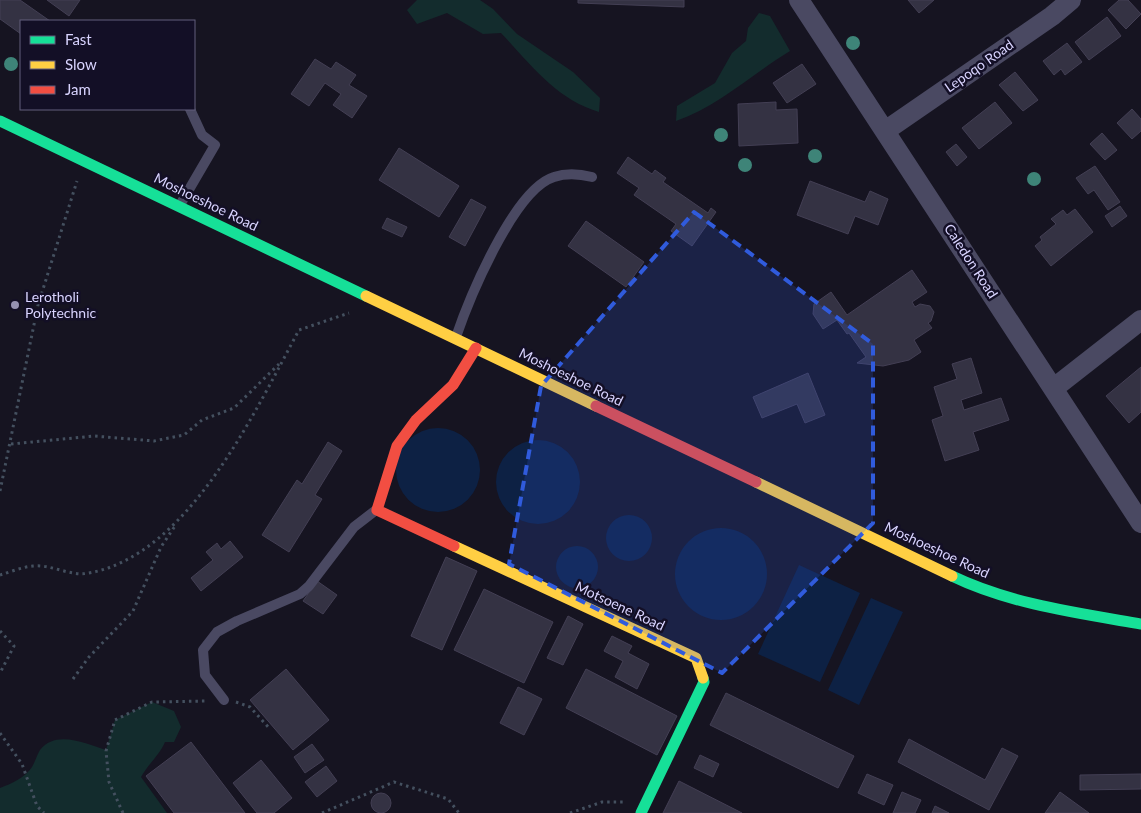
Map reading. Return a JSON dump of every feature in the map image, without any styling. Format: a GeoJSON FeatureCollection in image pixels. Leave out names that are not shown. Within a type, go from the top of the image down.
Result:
{"type":"FeatureCollection","features":[{"type":"Feature","properties":{"kind":"main road","name":"Moshoeshoe Road"},"geometry":{"type":"LineString","coordinates":[[0,121],[975,586],[1059,610],[1141,624]]}},
{"type":"Feature","properties":{"kind":"main road"},"geometry":{"type":"LineString","coordinates":[[377,510],[398,446],[416,420],[452,385],[476,348]]}},
{"type":"Feature","properties":{"kind":"main road","name":"Motsoene Road"},"geometry":{"type":"LineString","coordinates":[[377,510],[696,658],[704,682],[643,808]]}},
{"type":"Feature","properties":{"kind":"street","name":"Caledon Road"},"geometry":{"type":"LineString","coordinates":[[799,0],[1141,523]]}},
{"type":"Feature","properties":{"kind":"street","name":"Lepoqo Road"},"geometry":{"type":"LineString","coordinates":[[885,131],[1052,16],[1071,0]]}},
{"type":"Feature","properties":{"kind":"street"},"geometry":{"type":"LineString","coordinates":[[1054,388],[1141,320]]}},
{"type":"Feature","properties":{"kind":"lane"},"geometry":{"type":"LineString","coordinates":[[180,206],[215,144],[202,135],[190,110]]}},
{"type":"Feature","properties":{"kind":"lane"},"geometry":{"type":"LineString","coordinates":[[456,338],[469,299],[506,226],[527,194],[553,177],[578,174],[592,177]]}},
{"type":"Feature","properties":{"kind":"lane"},"geometry":{"type":"LineString","coordinates":[[224,700],[205,675],[203,650],[217,632],[236,621],[304,590],[354,527],[377,510]]}},
{"type":"Feature","properties":{"kind":"path"},"geometry":{"type":"LineString","coordinates":[[0,490],[38,306],[84,161]]}},
{"type":"Feature","properties":{"kind":"path"},"geometry":{"type":"LineString","coordinates":[[73,680],[89,657],[134,611],[161,548],[177,523],[237,446],[299,330],[380,303]]}},
{"type":"Feature","properties":{"kind":"path"},"geometry":{"type":"LineString","coordinates":[[11,444],[94,436],[154,441],[184,436],[202,420],[234,408],[282,361]]}},
{"type":"Feature","properties":{"kind":"path"},"geometry":{"type":"LineString","coordinates":[[0,575],[33,566],[88,574],[128,560],[177,523]]}},
{"type":"Feature","properties":{"kind":"path"},"geometry":{"type":"LineString","coordinates":[[0,631],[14,646],[0,673]]}},
{"type":"Feature","properties":{"kind":"path"},"geometry":{"type":"LineString","coordinates":[[123,813],[109,782],[106,751],[115,720],[152,702],[184,703],[224,700],[250,707],[270,729]]}},
{"type":"Feature","properties":{"kind":"path"},"geometry":{"type":"LineString","coordinates":[[0,733],[22,764],[37,806],[44,813]]}},
{"type":"Feature","properties":{"kind":"path"},"geometry":{"type":"LineString","coordinates":[[322,813],[394,782],[448,799],[459,813]]}},
{"type":"Feature","properties":{"kind":"path"},"geometry":{"type":"LineString","coordinates":[[570,813],[602,802],[643,808]]}},
{"type":"Feature","properties":{"kind":"highlighted area"},"geometry":{"type":"Polygon","coordinates":[[[694,212],[873,344],[873,523],[722,673],[509,564],[541,386],[694,212]]]}},
{"type":"Feature","properties":{"kind":"green space"},"geometry":{"type":"Polygon","coordinates":[[[417,0],[480,0],[493,9],[517,34],[573,72],[600,98],[599,112],[570,99],[557,90],[545,80],[501,33],[483,34],[447,13],[417,24],[407,10],[417,0]]]}},
{"type":"Feature","properties":{"kind":"green space"},"geometry":{"type":"Polygon","coordinates":[[[759,13],[770,16],[790,51],[707,107],[676,121],[677,106],[715,83],[732,53],[746,41],[748,28],[759,13]]]}},
{"type":"Feature","properties":{"kind":"green space"},"geometry":{"type":"Polygon","coordinates":[[[152,702],[174,711],[181,727],[174,742],[165,742],[160,752],[141,777],[167,813],[0,813],[0,788],[26,774],[32,767],[40,750],[47,744],[54,740],[63,739],[81,742],[106,750],[115,720],[152,702]]]}},
{"type":"Feature","properties":{"kind":"water"},"geometry":{"type":"Polygon","coordinates":[[[438,428],[454,431],[468,440],[477,454],[480,470],[477,486],[468,500],[454,509],[438,512],[422,509],[408,500],[399,486],[396,470],[399,454],[408,440],[422,431],[438,428]]]}},
{"type":"Feature","properties":{"kind":"water"},"geometry":{"type":"Polygon","coordinates":[[[530,440],[546,440],[562,447],[573,458],[580,474],[577,498],[568,512],[562,517],[546,524],[530,524],[514,517],[503,506],[496,490],[496,474],[503,458],[514,447],[530,440]]]}},
{"type":"Feature","properties":{"kind":"water"},"geometry":{"type":"Polygon","coordinates":[[[629,515],[642,519],[648,525],[652,538],[648,551],[642,557],[629,561],[616,557],[610,551],[606,538],[610,525],[616,519],[629,515]]]}},
{"type":"Feature","properties":{"kind":"water"},"geometry":{"type":"Polygon","coordinates":[[[721,528],[738,532],[753,542],[763,557],[767,574],[763,591],[753,606],[738,616],[721,620],[704,616],[689,606],[679,591],[675,574],[679,557],[689,542],[704,532],[721,528]]]}},
{"type":"Feature","properties":{"kind":"water"},"geometry":{"type":"Polygon","coordinates":[[[577,546],[592,552],[598,567],[592,582],[577,588],[562,582],[556,567],[562,552],[577,546]]]}},
{"type":"Feature","properties":{"kind":"water"},"geometry":{"type":"Polygon","coordinates":[[[799,565],[860,593],[820,682],[758,654],[799,565]]]}},
{"type":"Feature","properties":{"kind":"water"},"geometry":{"type":"Polygon","coordinates":[[[871,598],[903,612],[859,705],[828,690],[871,598]]]}},
{"type":"Feature","properties":{"kind":"building"},"geometry":{"type":"Polygon","coordinates":[[[0,0],[20,0],[49,20],[20,20],[20,33],[0,19],[0,0]]]}},
{"type":"Feature","properties":{"kind":"building"},"geometry":{"type":"Polygon","coordinates":[[[47,0],[80,0],[69,16],[47,0]]]}},
{"type":"Feature","properties":{"kind":"building"},"geometry":{"type":"Polygon","coordinates":[[[578,0],[684,0],[684,7],[578,3],[578,0]]]}},
{"type":"Feature","properties":{"kind":"building"},"geometry":{"type":"Polygon","coordinates":[[[908,0],[934,0],[919,13],[908,0]]]}},
{"type":"Feature","properties":{"kind":"building"},"geometry":{"type":"Polygon","coordinates":[[[1119,0],[1128,0],[1141,14],[1126,29],[1108,10],[1119,0]]]}},
{"type":"Feature","properties":{"kind":"building"},"geometry":{"type":"Polygon","coordinates":[[[1107,17],[1121,36],[1089,60],[1075,42],[1107,17]]]}},
{"type":"Feature","properties":{"kind":"building"},"geometry":{"type":"Polygon","coordinates":[[[1067,43],[1082,62],[1065,75],[1061,69],[1054,75],[1043,61],[1067,43]]]}},
{"type":"Feature","properties":{"kind":"building"},"geometry":{"type":"Polygon","coordinates":[[[315,59],[331,69],[336,62],[356,75],[349,85],[367,96],[352,118],[333,105],[341,94],[325,83],[309,106],[291,94],[315,59]]]}},
{"type":"Feature","properties":{"kind":"building"},"geometry":{"type":"Polygon","coordinates":[[[802,64],[816,84],[787,103],[773,83],[802,64]]]}},
{"type":"Feature","properties":{"kind":"building"},"geometry":{"type":"Polygon","coordinates":[[[1015,72],[1038,100],[1023,111],[999,85],[1015,72]]]}},
{"type":"Feature","properties":{"kind":"building"},"geometry":{"type":"Polygon","coordinates":[[[776,102],[776,110],[797,109],[798,143],[739,146],[738,104],[776,102]]]}},
{"type":"Feature","properties":{"kind":"building"},"geometry":{"type":"Polygon","coordinates":[[[995,102],[1012,123],[979,149],[962,128],[995,102]]]}},
{"type":"Feature","properties":{"kind":"building"},"geometry":{"type":"Polygon","coordinates":[[[1132,109],[1141,119],[1141,131],[1132,139],[1117,123],[1132,109]]]}},
{"type":"Feature","properties":{"kind":"building"},"geometry":{"type":"Polygon","coordinates":[[[1102,133],[1117,150],[1105,160],[1090,144],[1102,133]]]}},
{"type":"Feature","properties":{"kind":"building"},"geometry":{"type":"Polygon","coordinates":[[[956,144],[967,157],[957,166],[946,152],[956,144]]]}},
{"type":"Feature","properties":{"kind":"building"},"geometry":{"type":"Polygon","coordinates":[[[399,148],[459,186],[439,217],[379,180],[399,148]]]}},
{"type":"Feature","properties":{"kind":"building"},"geometry":{"type":"Polygon","coordinates":[[[628,157],[652,174],[655,170],[666,178],[663,182],[708,213],[711,208],[716,212],[692,246],[671,231],[676,224],[634,195],[639,188],[617,173],[628,157]]]}},
{"type":"Feature","properties":{"kind":"building"},"geometry":{"type":"Polygon","coordinates":[[[1095,166],[1120,202],[1108,210],[1094,190],[1088,194],[1076,178],[1095,166]]]}},
{"type":"Feature","properties":{"kind":"building"},"geometry":{"type":"Polygon","coordinates":[[[810,181],[865,202],[870,191],[888,199],[878,225],[855,216],[848,234],[797,215],[810,181]]]}},
{"type":"Feature","properties":{"kind":"building"},"geometry":{"type":"Polygon","coordinates":[[[471,199],[486,207],[465,246],[449,237],[471,199]]]}},
{"type":"Feature","properties":{"kind":"building"},"geometry":{"type":"Polygon","coordinates":[[[1120,206],[1127,216],[1112,227],[1105,216],[1120,206]]]}},
{"type":"Feature","properties":{"kind":"building"},"geometry":{"type":"Polygon","coordinates":[[[1075,209],[1093,232],[1051,266],[1035,246],[1042,240],[1040,237],[1056,224],[1051,219],[1063,210],[1067,215],[1075,209]]]}},
{"type":"Feature","properties":{"kind":"building"},"geometry":{"type":"Polygon","coordinates":[[[387,218],[407,227],[402,237],[382,228],[387,218]]]}},
{"type":"Feature","properties":{"kind":"building"},"geometry":{"type":"Polygon","coordinates":[[[586,221],[644,262],[626,287],[568,246],[586,221]]]}},
{"type":"Feature","properties":{"kind":"building"},"geometry":{"type":"Polygon","coordinates":[[[912,270],[927,292],[912,302],[915,307],[920,304],[930,306],[934,312],[931,321],[928,323],[932,328],[914,340],[921,352],[909,360],[883,366],[857,363],[866,357],[849,333],[847,334],[837,320],[823,329],[813,314],[814,304],[831,292],[847,315],[912,270]]]}},
{"type":"Feature","properties":{"kind":"building"},"geometry":{"type":"Polygon","coordinates":[[[971,358],[982,393],[961,400],[964,410],[1001,398],[1009,420],[973,432],[979,450],[945,461],[932,420],[943,416],[934,387],[957,379],[952,364],[971,358]]]}},
{"type":"Feature","properties":{"kind":"building"},"geometry":{"type":"Polygon","coordinates":[[[1141,367],[1141,412],[1129,423],[1106,396],[1141,367]]]}},
{"type":"Feature","properties":{"kind":"building"},"geometry":{"type":"Polygon","coordinates":[[[808,373],[825,415],[805,423],[797,404],[762,418],[753,397],[808,373]]]}},
{"type":"Feature","properties":{"kind":"building"},"geometry":{"type":"Polygon","coordinates":[[[328,442],[342,451],[315,495],[322,499],[289,552],[262,535],[297,480],[302,484],[328,442]]]}},
{"type":"Feature","properties":{"kind":"building"},"geometry":{"type":"Polygon","coordinates":[[[230,541],[243,557],[201,591],[191,578],[213,560],[206,552],[217,543],[221,549],[230,541]]]}},
{"type":"Feature","properties":{"kind":"building"},"geometry":{"type":"Polygon","coordinates":[[[446,557],[477,571],[442,650],[411,636],[446,557]]]}},
{"type":"Feature","properties":{"kind":"building"},"geometry":{"type":"Polygon","coordinates":[[[317,581],[337,595],[323,614],[303,601],[317,581]]]}},
{"type":"Feature","properties":{"kind":"building"},"geometry":{"type":"Polygon","coordinates":[[[484,589],[553,622],[524,683],[454,650],[484,589]]]}},
{"type":"Feature","properties":{"kind":"building"},"geometry":{"type":"Polygon","coordinates":[[[568,616],[583,624],[563,665],[547,658],[568,616]]]}},
{"type":"Feature","properties":{"kind":"building"},"geometry":{"type":"Polygon","coordinates":[[[612,636],[632,646],[628,653],[649,664],[637,689],[615,677],[623,661],[604,651],[612,636]]]}},
{"type":"Feature","properties":{"kind":"building"},"geometry":{"type":"Polygon","coordinates":[[[286,669],[329,720],[293,750],[250,700],[286,669]]]}},
{"type":"Feature","properties":{"kind":"building"},"geometry":{"type":"Polygon","coordinates":[[[586,669],[677,716],[657,755],[566,708],[586,669]]]}},
{"type":"Feature","properties":{"kind":"building"},"geometry":{"type":"Polygon","coordinates":[[[518,687],[542,699],[524,735],[500,723],[518,687]]]}},
{"type":"Feature","properties":{"kind":"building"},"geometry":{"type":"Polygon","coordinates":[[[726,693],[854,756],[838,788],[710,725],[726,693]]]}},
{"type":"Feature","properties":{"kind":"building"},"geometry":{"type":"Polygon","coordinates":[[[909,739],[985,780],[1002,748],[1018,756],[989,810],[898,762],[909,739]]]}},
{"type":"Feature","properties":{"kind":"building"},"geometry":{"type":"Polygon","coordinates":[[[191,742],[245,813],[174,813],[146,776],[191,742]]]}},
{"type":"Feature","properties":{"kind":"building"},"geometry":{"type":"Polygon","coordinates":[[[312,744],[324,760],[305,773],[294,757],[312,744]]]}},
{"type":"Feature","properties":{"kind":"building"},"geometry":{"type":"Polygon","coordinates":[[[700,755],[719,764],[713,777],[694,768],[700,755]]]}},
{"type":"Feature","properties":{"kind":"building"},"geometry":{"type":"Polygon","coordinates":[[[261,760],[292,798],[274,813],[257,813],[233,783],[261,760]]]}},
{"type":"Feature","properties":{"kind":"building"},"geometry":{"type":"Polygon","coordinates":[[[326,766],[337,781],[317,797],[305,782],[326,766]]]}},
{"type":"Feature","properties":{"kind":"building"},"geometry":{"type":"Polygon","coordinates":[[[867,774],[893,785],[884,805],[858,793],[867,774]]]}},
{"type":"Feature","properties":{"kind":"building"},"geometry":{"type":"Polygon","coordinates":[[[1141,774],[1141,789],[1080,790],[1080,775],[1141,774]]]}},
{"type":"Feature","properties":{"kind":"building"},"geometry":{"type":"Polygon","coordinates":[[[679,781],[742,813],[663,813],[679,781]]]}},
{"type":"Feature","properties":{"kind":"building"},"geometry":{"type":"Polygon","coordinates":[[[902,792],[921,800],[915,813],[893,813],[902,792]]]}},
{"type":"Feature","properties":{"kind":"building"},"geometry":{"type":"Polygon","coordinates":[[[1060,792],[1089,813],[1045,813],[1060,792]]]}},
{"type":"Feature","properties":{"kind":"building"},"geometry":{"type":"Polygon","coordinates":[[[381,793],[388,796],[391,803],[388,810],[381,813],[374,810],[371,803],[374,796],[381,793]]]}},
{"type":"Feature","properties":{"kind":"building"},"geometry":{"type":"Polygon","coordinates":[[[935,806],[949,813],[932,813],[935,806]]]}},
{"type":"Feature","properties":{"kind":"traffic: fast"},"geometry":{"type":"LineString","coordinates":[[0,121],[366,296]]}},
{"type":"Feature","properties":{"kind":"traffic: fast"},"geometry":{"type":"LineString","coordinates":[[952,576],[974,586],[1020,601],[1141,624]]}},
{"type":"Feature","properties":{"kind":"traffic: fast"},"geometry":{"type":"LineString","coordinates":[[641,813],[704,682],[703,678]]}},
{"type":"Feature","properties":{"kind":"traffic: slow"},"geometry":{"type":"LineString","coordinates":[[366,296],[596,406]]}},
{"type":"Feature","properties":{"kind":"traffic: slow"},"geometry":{"type":"LineString","coordinates":[[756,482],[952,576]]}},
{"type":"Feature","properties":{"kind":"traffic: slow"},"geometry":{"type":"LineString","coordinates":[[454,546],[696,658],[703,678]]}},
{"type":"Feature","properties":{"kind":"traffic: jam"},"geometry":{"type":"LineString","coordinates":[[454,546],[377,510],[397,446],[416,420],[453,385],[476,348]]}},
{"type":"Feature","properties":{"kind":"traffic: jam"},"geometry":{"type":"LineString","coordinates":[[596,406],[756,482]]}},
{"type":"Feature","properties":{"kind":"place","name":"Lerotholi Polytechnic"},"geometry":{"type":"Point","coordinates":[15,305]}}]}
